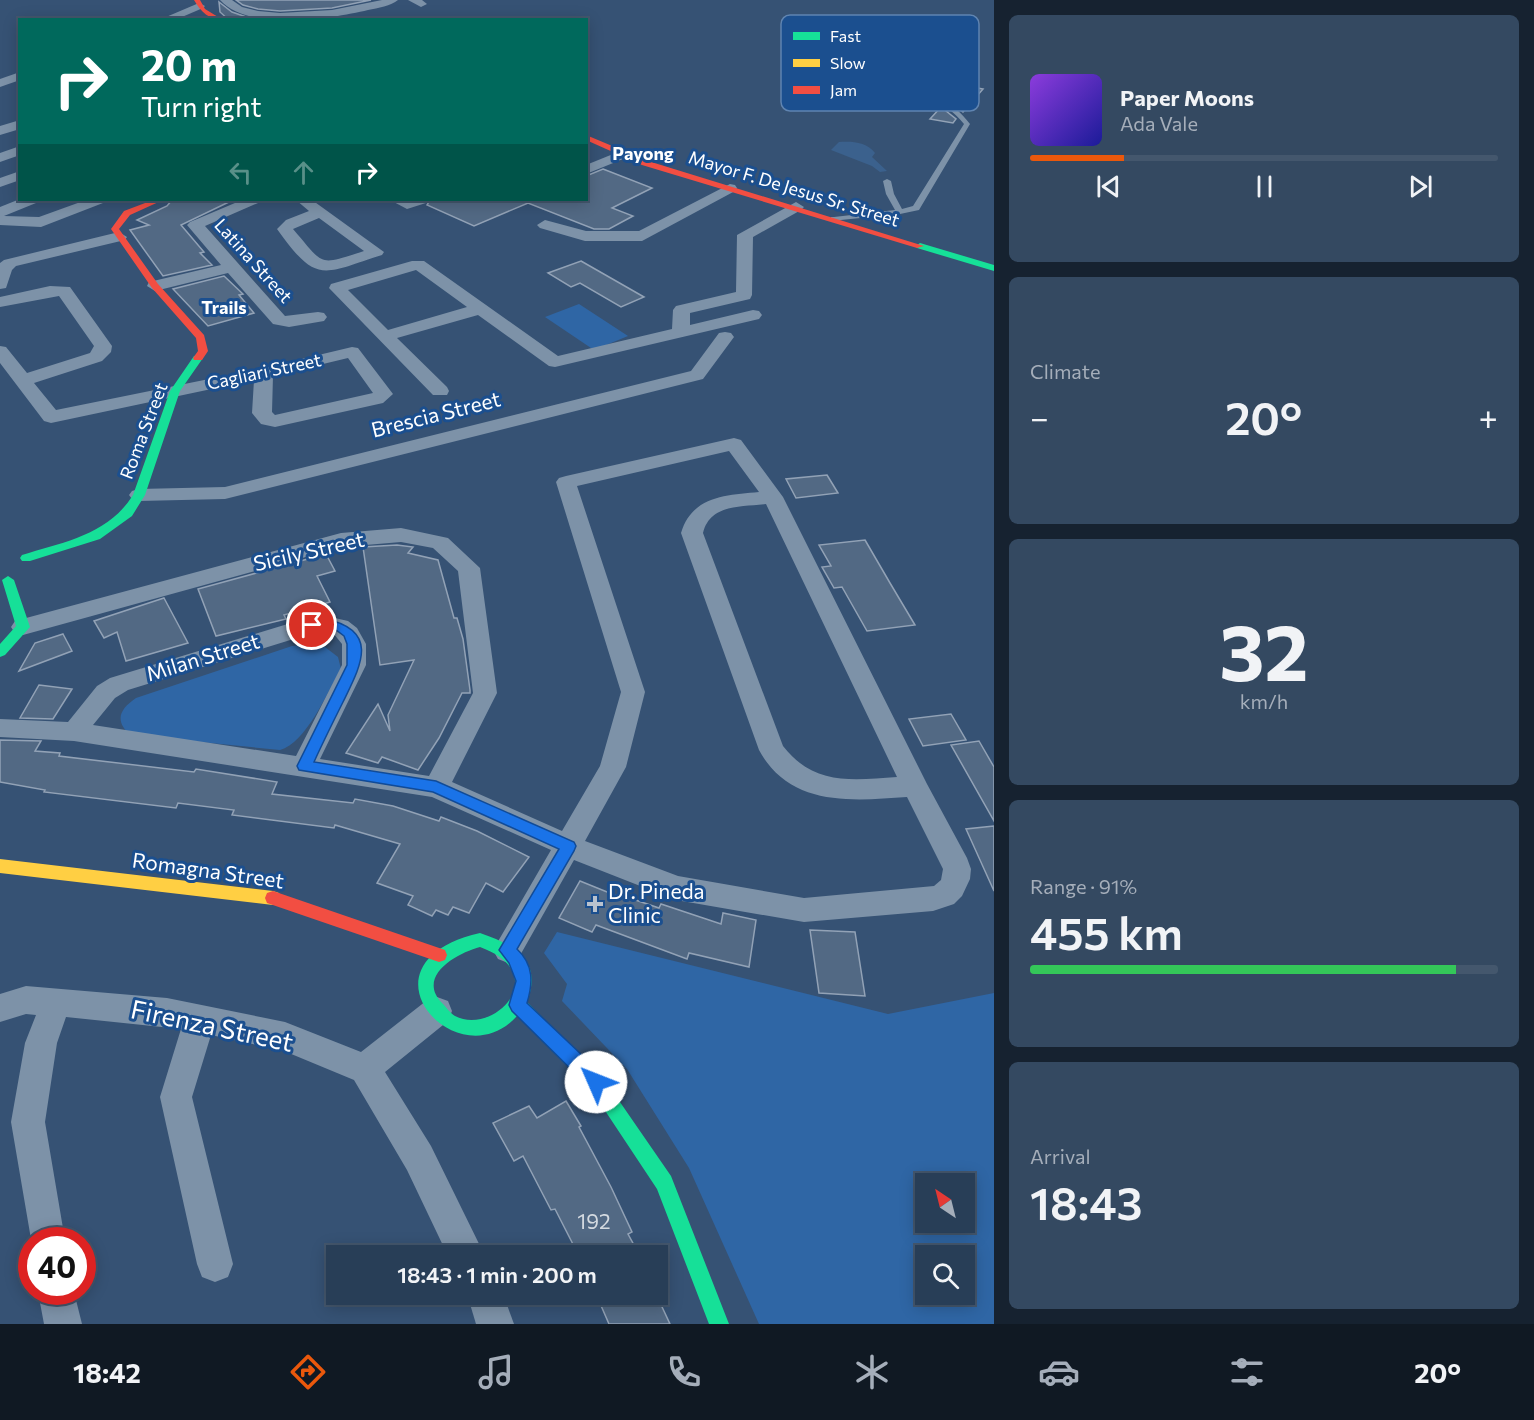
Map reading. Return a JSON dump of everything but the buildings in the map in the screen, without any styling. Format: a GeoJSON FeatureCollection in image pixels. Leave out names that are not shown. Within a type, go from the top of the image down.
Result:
{"type":"FeatureCollection","features":[{"type":"Feature","properties":{"kind":"street"},"geometry":{"type":"LineString","coordinates":[[225,0],[232,8],[274,17],[333,12],[393,0]]}},
{"type":"Feature","properties":{"kind":"street"},"geometry":{"type":"LineString","coordinates":[[273,0],[290,17]]}},
{"type":"Feature","properties":{"kind":"street"},"geometry":{"type":"LineString","coordinates":[[321,0],[333,12]]}},
{"type":"Feature","properties":{"kind":"street"},"geometry":{"type":"LineString","coordinates":[[172,18],[206,10]]}},
{"type":"Feature","properties":{"kind":"street"},"geometry":{"type":"LineString","coordinates":[[0,70],[18,75]]}},
{"type":"Feature","properties":{"kind":"street"},"geometry":{"type":"LineString","coordinates":[[0,83],[18,77]]}},
{"type":"Feature","properties":{"kind":"street"},"geometry":{"type":"LineString","coordinates":[[0,131],[18,125]]}},
{"type":"Feature","properties":{"kind":"street","name":"Mayor F. De Jesus Sr. Street"},"geometry":{"type":"LineString","coordinates":[[588,138],[645,163],[994,268]]}},
{"type":"Feature","properties":{"kind":"street"},"geometry":{"type":"LineString","coordinates":[[0,158],[18,151]]}},
{"type":"Feature","properties":{"kind":"street"},"geometry":{"type":"LineString","coordinates":[[588,169],[623,154]]}},
{"type":"Feature","properties":{"kind":"street"},"geometry":{"type":"LineString","coordinates":[[0,183],[18,176]]}},
{"type":"Feature","properties":{"kind":"street"},"geometry":{"type":"LineString","coordinates":[[545,225],[585,236],[642,236],[730,188]]}},
{"type":"Feature","properties":{"kind":"street"},"geometry":{"type":"LineString","coordinates":[[0,212],[28,201]]}},
{"type":"Feature","properties":{"kind":"street"},"geometry":{"type":"LineString","coordinates":[[0,220],[31,223],[51,220],[96,201]]}},
{"type":"Feature","properties":{"kind":"street"},"geometry":{"type":"LineString","coordinates":[[0,284],[4,268],[20,260],[119,237],[116,229],[117,222],[124,215],[157,201]]}},
{"type":"Feature","properties":{"kind":"street","name":"Latina Street"},"geometry":{"type":"LineString","coordinates":[[251,201],[195,225],[279,320],[289,322],[318,317]]}},
{"type":"Feature","properties":{"kind":"street"},"geometry":{"type":"LineString","coordinates":[[305,201],[322,212],[376,252],[329,267],[314,263],[285,229],[291,223],[322,212]]}},
{"type":"Feature","properties":{"kind":"street"},"geometry":{"type":"LineString","coordinates":[[681,332],[682,310],[744,295],[745,235],[796,207]]}},
{"type":"Feature","properties":{"kind":"street","name":"Roma Street"},"geometry":{"type":"LineString","coordinates":[[26,558],[96,536],[128,513],[139,495],[175,390],[203,351],[201,337],[155,286],[119,237]]}},
{"type":"Feature","properties":{"kind":"street"},"geometry":{"type":"LineString","coordinates":[[440,391],[337,288],[418,264],[555,362],[753,315]]}},
{"type":"Feature","properties":{"kind":"street"},"geometry":{"type":"LineString","coordinates":[[155,286],[231,267]]}},
{"type":"Feature","properties":{"kind":"street"},"geometry":{"type":"LineString","coordinates":[[0,303],[50,291],[64,291],[104,346],[102,352],[96,357],[24,380],[0,351]]}},
{"type":"Feature","properties":{"kind":"street"},"geometry":{"type":"LineString","coordinates":[[385,336],[480,309]]}},
{"type":"Feature","properties":{"kind":"street","name":"Brescia Street"},"geometry":{"type":"LineString","coordinates":[[139,495],[225,493],[697,375],[725,337]]}},
{"type":"Feature","properties":{"kind":"street","name":"Cagliari Street"},"geometry":{"type":"LineString","coordinates":[[24,380],[51,417],[264,373],[352,352],[383,390],[381,397],[282,420],[268,420],[262,413],[264,373]]}},
{"type":"Feature","properties":{"kind":"street"},"geometry":{"type":"LineString","coordinates":[[0,728],[74,732],[436,787],[568,846],[676,888],[804,910],[917,902],[944,895],[952,888],[956,879],[957,869],[954,858],[915,786],[773,497],[734,444],[566,482],[633,692],[613,767],[568,846],[508,950]]}},
{"type":"Feature","properties":{"kind":"street"},"geometry":{"type":"LineString","coordinates":[[773,497],[713,506],[697,516],[692,533],[772,750],[778,760],[792,773],[810,784],[824,788],[844,790],[915,786]]}},
{"type":"Feature","properties":{"kind":"street","name":"Sicily Street"},"geometry":{"type":"LineString","coordinates":[[22,627],[341,540],[401,535],[440,543],[469,568],[485,693],[436,787]]}},
{"type":"Feature","properties":{"kind":"street"},"geometry":{"type":"LineString","coordinates":[[0,652],[22,627],[4,580],[25,567],[26,558],[23,554],[11,551]]}},
{"type":"Feature","properties":{"kind":"street","name":"Milan Street"},"geometry":{"type":"LineString","coordinates":[[74,732],[106,692],[119,684],[312,625],[326,624],[340,627],[350,634],[354,644],[354,665],[304,766]]}},
{"type":"Feature","properties":{"kind":"street","name":"Romagna Street"},"geometry":{"type":"LineString","coordinates":[[0,866],[271,897],[439,955]]}},
{"type":"Feature","properties":{"kind":"street"},"geometry":{"type":"LineString","coordinates":[[480,940],[495,943],[508,950],[516,959],[525,981],[518,1005],[508,1016],[494,1024],[479,1027],[462,1026],[448,1021],[437,1011],[430,1000],[427,989],[428,976],[439,955],[451,946],[465,941],[480,940]]}},
{"type":"Feature","properties":{"kind":"street","name":"Firenza Street"},"geometry":{"type":"LineString","coordinates":[[0,1008],[26,1000],[167,1012],[285,1037],[365,1069]]}},
{"type":"Feature","properties":{"kind":"street"},"geometry":{"type":"LineString","coordinates":[[45,1227],[28,1122],[41,1043],[56,1001]]}},
{"type":"Feature","properties":{"kind":"street"},"geometry":{"type":"LineString","coordinates":[[518,1005],[596,1082],[664,1183],[719,1324]]}},
{"type":"Feature","properties":{"kind":"street"},"geometry":{"type":"LineString","coordinates":[[437,1011],[365,1069],[419,1158],[462,1245]]}},
{"type":"Feature","properties":{"kind":"street"},"geometry":{"type":"LineString","coordinates":[[200,1019],[177,1097],[215,1264]]}},
{"type":"Feature","properties":{"kind":"street"},"geometry":{"type":"LineString","coordinates":[[59,1305],[63,1324]]}},
{"type":"Feature","properties":{"kind":"street"},"geometry":{"type":"LineString","coordinates":[[489,1305],[495,1324]]}},
{"type":"Feature","properties":{"kind":"lane"},"geometry":{"type":"LineString","coordinates":[[834,219],[900,212],[916,208],[967,124],[956,111]]}},
{"type":"Feature","properties":{"kind":"lane"},"geometry":{"type":"LineString","coordinates":[[887,181],[890,194],[900,212]]}},
{"type":"Feature","properties":{"kind":"shaded area"},"geometry":{"type":"Polygon","coordinates":[[[839,142],[854,142],[868,146],[875,153],[872,157],[887,171],[880,172],[872,166],[831,150],[839,142]]]}},
{"type":"Feature","properties":{"kind":"shaded area"},"geometry":{"type":"Polygon","coordinates":[[[579,304],[628,336],[594,350],[545,317],[579,304]]]}},
{"type":"Feature","properties":{"kind":"shaded area"},"geometry":{"type":"Polygon","coordinates":[[[314,644],[325,647],[338,657],[341,669],[307,728],[299,738],[280,750],[130,735],[122,724],[123,711],[136,698],[292,646],[314,644]]]}},
{"type":"Feature","properties":{"kind":"shaded area"},"geometry":{"type":"Polygon","coordinates":[[[557,932],[888,1014],[994,993],[994,1324],[759,1324],[689,1168],[627,1069],[562,1001],[567,984],[544,953],[557,932]]]}},
{"type":"Feature","properties":{"kind":"traffic: fast"},"geometry":{"type":"LineString","coordinates":[[920,246],[994,268]]}},
{"type":"Feature","properties":{"kind":"traffic: fast"},"geometry":{"type":"LineString","coordinates":[[26,558],[96,536],[128,513],[139,495],[175,391],[198,358]]}},
{"type":"Feature","properties":{"kind":"traffic: fast"},"geometry":{"type":"LineString","coordinates":[[0,652],[23,627],[8,580]]}},
{"type":"Feature","properties":{"kind":"traffic: fast"},"geometry":{"type":"LineString","coordinates":[[480,940],[502,948],[520,965],[525,983],[519,1000],[506,1015],[488,1025],[468,1028],[448,1021],[432,1004],[426,980],[436,961],[446,953],[456,947],[480,940]]}},
{"type":"Feature","properties":{"kind":"traffic: fast"},"geometry":{"type":"LineString","coordinates":[[518,1005],[596,1082],[664,1183],[719,1324]]}},
{"type":"Feature","properties":{"kind":"traffic: slow"},"geometry":{"type":"LineString","coordinates":[[0,866],[273,898]]}},
{"type":"Feature","properties":{"kind":"traffic: jam"},"geometry":{"type":"LineString","coordinates":[[197,0],[203,10],[217,18]]}},
{"type":"Feature","properties":{"kind":"traffic: jam"},"geometry":{"type":"LineString","coordinates":[[588,138],[645,163],[920,246]]}},
{"type":"Feature","properties":{"kind":"traffic: jam"},"geometry":{"type":"LineString","coordinates":[[157,201],[127,213],[115,229],[155,286],[201,337],[203,351],[198,358]]}},
{"type":"Feature","properties":{"kind":"traffic: jam"},"geometry":{"type":"LineString","coordinates":[[273,898],[439,955]]}},
{"type":"Feature","properties":{"kind":"place","name":"Dr. Pineda Clinic"},"geometry":{"type":"Point","coordinates":[595,904]}},
{"type":"Feature","properties":{"kind":"district","name":"Payong"},"geometry":{"type":"Point","coordinates":[643,154]}},
{"type":"Feature","properties":{"kind":"district","name":"Trails"},"geometry":{"type":"Point","coordinates":[224,308]}},
{"type":"Feature","properties":{"kind":"route"},"geometry":{"type":"LineString","coordinates":[[312,625],[326,624],[340,627],[350,634],[354,644],[354,665],[304,766],[436,787],[568,846],[508,950],[516,959],[525,981],[518,1005],[596,1082]]}}]}
